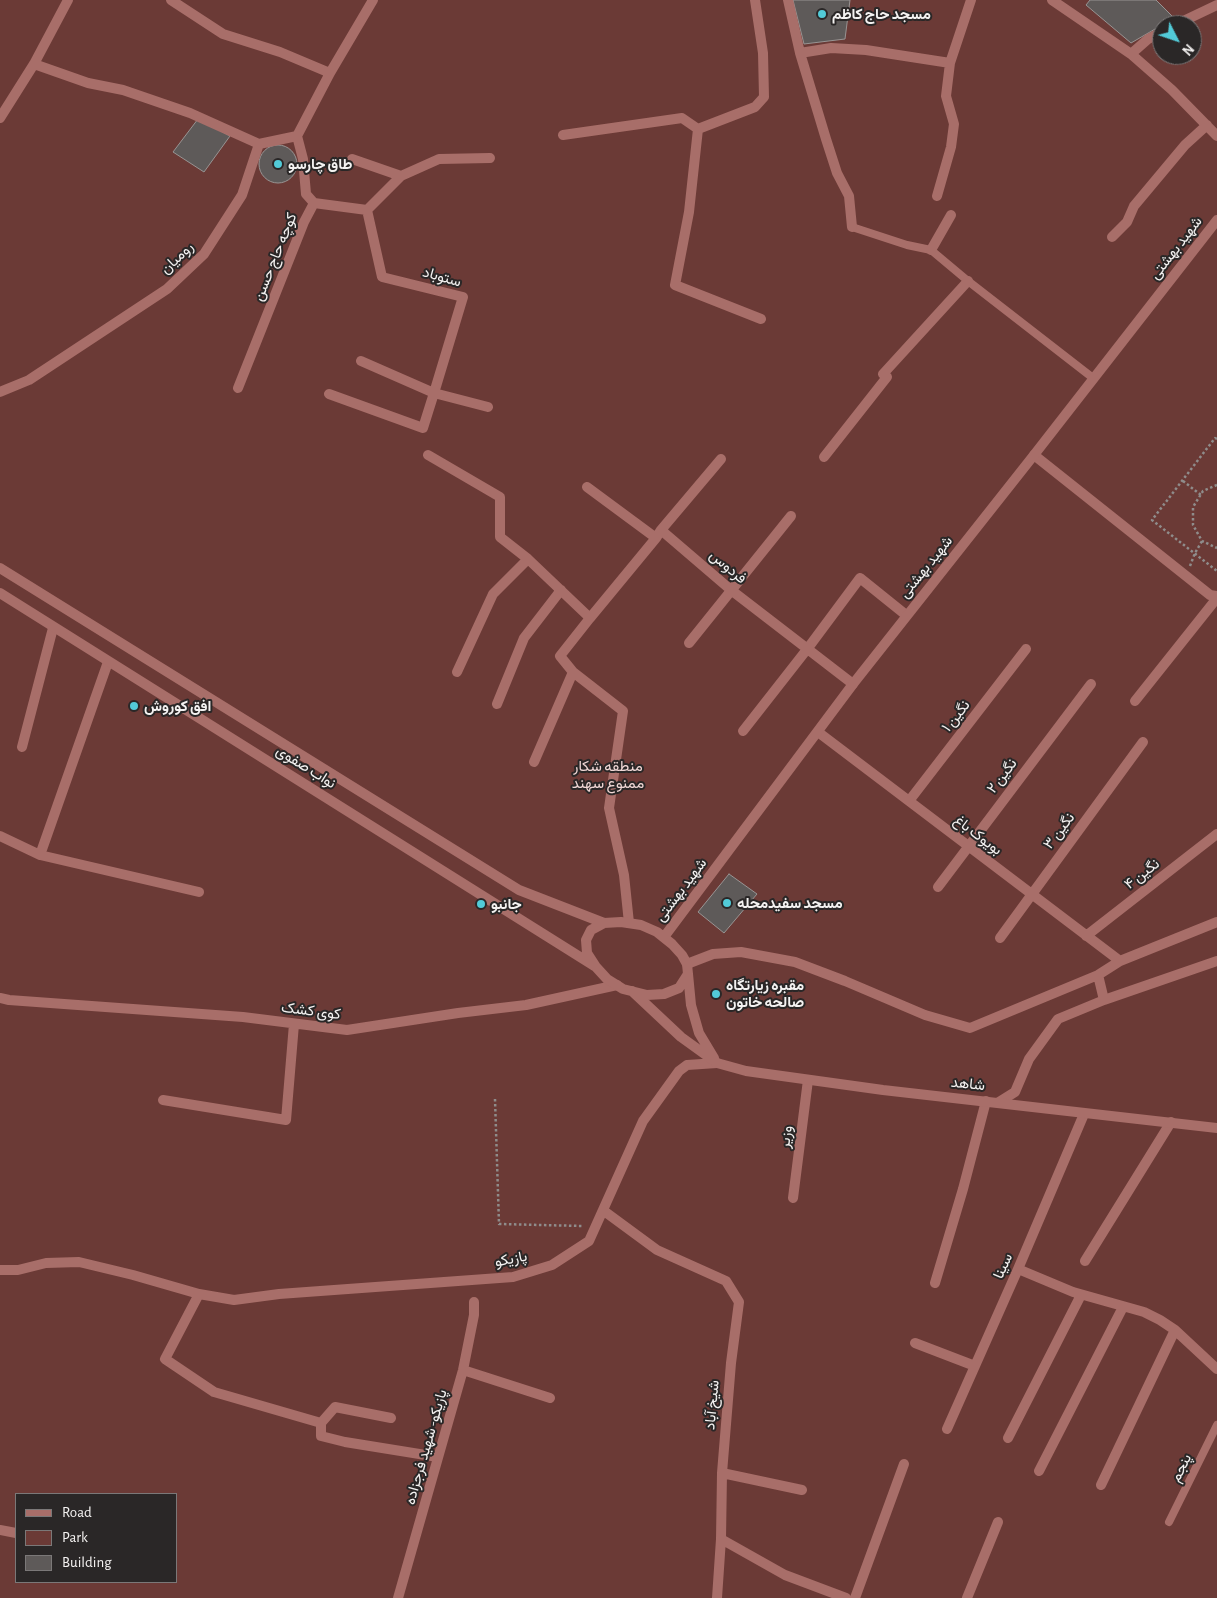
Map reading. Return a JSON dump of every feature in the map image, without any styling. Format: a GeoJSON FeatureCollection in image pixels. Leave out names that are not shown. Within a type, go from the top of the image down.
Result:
{"type":"FeatureCollection","features":[{"type":"Feature","properties":{"kind":"street"},"geometry":{"type":"LineString","coordinates":[[0,118],[34,64],[68,0]]}},
{"type":"Feature","properties":{"kind":"street"},"geometry":{"type":"LineString","coordinates":[[171,0],[223,34],[280,52],[330,73]]}},
{"type":"Feature","properties":{"kind":"street"},"geometry":{"type":"LineString","coordinates":[[34,64],[88,83],[123,90],[190,113],[259,144],[297,136],[330,73],[372,0]]}},
{"type":"Feature","properties":{"kind":"street"},"geometry":{"type":"LineString","coordinates":[[698,129],[755,107],[764,97],[763,53],[755,0]]}},
{"type":"Feature","properties":{"kind":"street"},"geometry":{"type":"LineString","coordinates":[[788,0],[800,53],[837,173],[849,196],[852,227]]}},
{"type":"Feature","properties":{"kind":"street"},"geometry":{"type":"LineString","coordinates":[[937,196],[951,147],[954,124],[946,96],[950,63],[971,0]]}},
{"type":"Feature","properties":{"kind":"street"},"geometry":{"type":"LineString","coordinates":[[1052,0],[1131,54],[1172,90],[1217,136]]}},
{"type":"Feature","properties":{"kind":"street"},"geometry":{"type":"LineString","coordinates":[[1196,15],[1217,5]]}},
{"type":"Feature","properties":{"kind":"street"},"geometry":{"type":"LineString","coordinates":[[1131,54],[1152,37]]}},
{"type":"Feature","properties":{"kind":"street"},"geometry":{"type":"LineString","coordinates":[[800,53],[831,48],[848,49],[950,63]]}},
{"type":"Feature","properties":{"kind":"street"},"geometry":{"type":"LineString","coordinates":[[563,135],[682,118],[698,129]]}},
{"type":"Feature","properties":{"kind":"street"},"geometry":{"type":"LineString","coordinates":[[1112,237],[1127,222],[1134,206],[1185,145],[1207,125]]}},
{"type":"Feature","properties":{"kind":"street"},"geometry":{"type":"LineString","coordinates":[[698,129],[689,212],[675,284],[760,319]]}},
{"type":"Feature","properties":{"kind":"street","name":"کوچه حاج حسن"},"geometry":{"type":"LineString","coordinates":[[238,388],[304,222],[314,203],[306,194],[303,159],[297,136]]}},
{"type":"Feature","properties":{"kind":"street","name":"رومیان"},"geometry":{"type":"LineString","coordinates":[[0,392],[29,380],[166,289],[204,254],[242,196],[259,144]]}},
{"type":"Feature","properties":{"kind":"street"},"geometry":{"type":"LineString","coordinates":[[314,203],[367,210],[401,176],[439,159],[490,158]]}},
{"type":"Feature","properties":{"kind":"street"},"geometry":{"type":"LineString","coordinates":[[352,159],[401,176]]}},
{"type":"Feature","properties":{"kind":"street","name":"ستوباد"},"geometry":{"type":"LineString","coordinates":[[367,210],[382,277],[463,296],[434,393]]}},
{"type":"Feature","properties":{"kind":"street"},"geometry":{"type":"LineString","coordinates":[[932,250],[951,215]]}},
{"type":"Feature","properties":{"kind":"street","name":"شهید بهشتی"},"geometry":{"type":"LineString","coordinates":[[664,937],[906,615],[1034,455],[1217,220]]}},
{"type":"Feature","properties":{"kind":"street"},"geometry":{"type":"LineString","coordinates":[[824,458],[888,377],[883,374],[968,281]]}},
{"type":"Feature","properties":{"kind":"street"},"geometry":{"type":"LineString","coordinates":[[361,361],[434,393],[488,408]]}},
{"type":"Feature","properties":{"kind":"street"},"geometry":{"type":"LineString","coordinates":[[329,394],[423,428],[434,393]]}},
{"type":"Feature","properties":{"kind":"street"},"geometry":{"type":"LineString","coordinates":[[428,455],[500,497],[500,537],[528,559],[590,618]]}},
{"type":"Feature","properties":{"kind":"street"},"geometry":{"type":"LineString","coordinates":[[1034,455],[1210,595],[1217,597],[1135,701]]}},
{"type":"Feature","properties":{"kind":"street"},"geometry":{"type":"LineString","coordinates":[[629,923],[624,875],[609,808],[623,711],[573,672],[560,656],[721,459]]}},
{"type":"Feature","properties":{"kind":"street","name":"فردوس"},"geometry":{"type":"LineString","coordinates":[[587,487],[658,534],[853,684]]}},
{"type":"Feature","properties":{"kind":"street"},"geometry":{"type":"LineString","coordinates":[[689,643],[791,516]]}},
{"type":"Feature","properties":{"kind":"street"},"geometry":{"type":"LineString","coordinates":[[457,672],[493,594],[528,559]]}},
{"type":"Feature","properties":{"kind":"street","name":"نواب صفوی"},"geometry":{"type":"LineString","coordinates":[[0,568],[519,890],[604,923]]}},
{"type":"Feature","properties":{"kind":"street"},"geometry":{"type":"LineString","coordinates":[[742,730],[808,648],[860,578],[906,615]]}},
{"type":"Feature","properties":{"kind":"street"},"geometry":{"type":"LineString","coordinates":[[497,704],[524,638],[561,590]]}},
{"type":"Feature","properties":{"kind":"street","name":"نواب صفوی"},"geometry":{"type":"LineString","coordinates":[[0,593],[596,967]]}},
{"type":"Feature","properties":{"kind":"street"},"geometry":{"type":"LineString","coordinates":[[22,747],[53,628]]}},
{"type":"Feature","properties":{"kind":"street","name":"نگین ۱"},"geometry":{"type":"LineString","coordinates":[[909,801],[1026,649]]}},
{"type":"Feature","properties":{"kind":"street"},"geometry":{"type":"LineString","coordinates":[[40,855],[108,662]]}},
{"type":"Feature","properties":{"kind":"street"},"geometry":{"type":"LineString","coordinates":[[534,762],[573,672]]}},
{"type":"Feature","properties":{"kind":"street","name":"نگین ۲"},"geometry":{"type":"LineString","coordinates":[[938,887],[1091,684]]}},
{"type":"Feature","properties":{"kind":"street","name":"بویوک باغ"},"geometry":{"type":"LineString","coordinates":[[818,732],[1120,962]]}},
{"type":"Feature","properties":{"kind":"street","name":"نگین ۳"},"geometry":{"type":"LineString","coordinates":[[1000,938],[1144,742]]}},
{"type":"Feature","properties":{"kind":"street","name":"نگین ۴"},"geometry":{"type":"LineString","coordinates":[[1086,936],[1217,834]]}},
{"type":"Feature","properties":{"kind":"street"},"geometry":{"type":"LineString","coordinates":[[0,836],[40,855],[199,892]]}},
{"type":"Feature","properties":{"kind":"street"},"geometry":{"type":"LineString","coordinates":[[718,1063],[699,1033],[691,1005],[687,969],[682,955],[664,937],[641,925],[604,923],[591,930],[586,940],[586,953],[607,979],[622,989],[647,995],[664,994],[679,988],[687,969],[713,954],[741,952],[795,962],[926,1015],[970,1028],[1098,975],[1120,962],[1217,922]]}},
{"type":"Feature","properties":{"kind":"street"},"geometry":{"type":"LineString","coordinates":[[999,1102],[1016,1092],[1029,1059],[1058,1019],[1104,1000],[1217,961]]}},
{"type":"Feature","properties":{"kind":"street"},"geometry":{"type":"LineString","coordinates":[[1098,975],[1104,1000]]}},
{"type":"Feature","properties":{"kind":"street","name":"کوی کشک"},"geometry":{"type":"LineString","coordinates":[[0,998],[243,1018],[347,1030],[526,1005],[616,985]]}},
{"type":"Feature","properties":{"kind":"street"},"geometry":{"type":"LineString","coordinates":[[632,991],[681,1037],[718,1063]]}},
{"type":"Feature","properties":{"kind":"street"},"geometry":{"type":"LineString","coordinates":[[163,1100],[286,1120],[294,1024]]}},
{"type":"Feature","properties":{"kind":"street","name":"شاهد"},"geometry":{"type":"LineString","coordinates":[[718,1063],[746,1071],[883,1090],[1217,1128]]}},
{"type":"Feature","properties":{"kind":"street","name":"پازیکو"},"geometry":{"type":"LineString","coordinates":[[0,1270],[18,1270],[46,1263],[79,1262],[199,1294],[234,1300],[288,1294],[513,1277],[552,1264],[589,1241],[644,1121],[679,1071],[687,1065],[718,1063]]}},
{"type":"Feature","properties":{"kind":"street","name":"وزیر"},"geometry":{"type":"LineString","coordinates":[[793,1198],[808,1080]]}},
{"type":"Feature","properties":{"kind":"street"},"geometry":{"type":"LineString","coordinates":[[935,1283],[963,1189],[986,1101]]}},
{"type":"Feature","properties":{"kind":"street","name":"سینا"},"geometry":{"type":"LineString","coordinates":[[947,1429],[1018,1270],[1084,1114]]}},
{"type":"Feature","properties":{"kind":"street"},"geometry":{"type":"LineString","coordinates":[[1085,1261],[1171,1122]]}},
{"type":"Feature","properties":{"kind":"street","name":"شیخ آباد"},"geometry":{"type":"LineString","coordinates":[[604,1211],[657,1250],[726,1281],[739,1302],[731,1363],[722,1473],[721,1539],[717,1598]]}},
{"type":"Feature","properties":{"kind":"street"},"geometry":{"type":"LineString","coordinates":[[1018,1270],[1081,1295],[1144,1312],[1175,1330],[1217,1369]]}},
{"type":"Feature","properties":{"kind":"street"},"geometry":{"type":"LineString","coordinates":[[199,1294],[165,1359],[214,1392],[320,1424]]}},
{"type":"Feature","properties":{"kind":"street"},"geometry":{"type":"LineString","coordinates":[[1008,1438],[1081,1295]]}},
{"type":"Feature","properties":{"kind":"street","name":"پازیکو- شهید فرجزاده"},"geometry":{"type":"LineString","coordinates":[[398,1598],[463,1370],[474,1315],[474,1302]]}},
{"type":"Feature","properties":{"kind":"street"},"geometry":{"type":"LineString","coordinates":[[1039,1471],[1123,1307]]}},
{"type":"Feature","properties":{"kind":"street"},"geometry":{"type":"LineString","coordinates":[[1100,1485],[1175,1330]]}},
{"type":"Feature","properties":{"kind":"street"},"geometry":{"type":"LineString","coordinates":[[915,1342],[975,1366]]}},
{"type":"Feature","properties":{"kind":"street"},"geometry":{"type":"LineString","coordinates":[[463,1370],[550,1398]]}},
{"type":"Feature","properties":{"kind":"street"},"geometry":{"type":"LineString","coordinates":[[391,1418],[335,1407],[320,1424],[320,1436],[344,1442],[438,1457]]}},
{"type":"Feature","properties":{"kind":"street"},"geometry":{"type":"LineString","coordinates":[[855,1598],[904,1464]]}},
{"type":"Feature","properties":{"kind":"street"},"geometry":{"type":"LineString","coordinates":[[722,1473],[802,1490]]}},
{"type":"Feature","properties":{"kind":"street"},"geometry":{"type":"LineString","coordinates":[[967,1598],[998,1522]]}},
{"type":"Feature","properties":{"kind":"street"},"geometry":{"type":"LineString","coordinates":[[0,1530],[15,1533]]}},
{"type":"Feature","properties":{"kind":"street"},"geometry":{"type":"LineString","coordinates":[[721,1539],[785,1575],[834,1596],[846,1598]]}},
{"type":"Feature","properties":{"kind":"lane"},"geometry":{"type":"LineString","coordinates":[[852,227],[908,245],[932,250],[968,281],[1093,378]]}},
{"type":"Feature","properties":{"kind":"lane","name":"پنجم"},"geometry":{"type":"LineString","coordinates":[[1169,1522],[1217,1426]]}},
{"type":"Feature","properties":{"kind":"path"},"geometry":{"type":"LineString","coordinates":[[1217,439],[1215,438],[1152,520],[1217,571]]}},
{"type":"Feature","properties":{"kind":"path"},"geometry":{"type":"LineString","coordinates":[[1183,481],[1201,495]]}},
{"type":"Feature","properties":{"kind":"path"},"geometry":{"type":"LineString","coordinates":[[1217,485],[1203,491],[1193,507],[1193,525],[1202,541],[1217,548]]}},
{"type":"Feature","properties":{"kind":"path"},"geometry":{"type":"LineString","coordinates":[[1186,576],[1202,541]]}},
{"type":"Feature","properties":{"kind":"path"},"geometry":{"type":"LineString","coordinates":[[495,1100],[499,1224],[596,1226]]}},
{"type":"Feature","properties":{"kind":"green space","name":"منطقه شکار ممنوع سهند"},"geometry":{"type":"Polygon","coordinates":[[[0,0],[1217,0],[1217,1598],[0,1598],[0,0]]]}},
{"type":"Feature","properties":{"kind":"building","name":"مسجد حاج کاظم"},"geometry":{"type":"Polygon","coordinates":[[[793,0],[850,0],[845,39],[804,44],[793,0]]]}},
{"type":"Feature","properties":{"kind":"building"},"geometry":{"type":"Polygon","coordinates":[[[1090,0],[1156,0],[1171,15],[1152,15],[1152,31],[1131,43],[1086,5],[1090,0]]]}},
{"type":"Feature","properties":{"kind":"building"},"geometry":{"type":"Polygon","coordinates":[[[198,119],[230,136],[204,172],[173,152],[198,119]]]}},
{"type":"Feature","properties":{"kind":"building","name":"طاق چارسو"},"geometry":{"type":"Polygon","coordinates":[[[278,145],[291,151],[297,164],[291,177],[278,183],[265,177],[259,164],[265,151],[278,145]]]}},
{"type":"Feature","properties":{"kind":"building","name":"مسجد سفیدمحله"},"geometry":{"type":"Polygon","coordinates":[[[729,874],[757,894],[724,933],[698,912],[729,874]]]}},
{"type":"Feature","properties":{"kind":"place","name":"مسجد حاج کاظم"},"geometry":{"type":"Point","coordinates":[822,14]}},
{"type":"Feature","properties":{"kind":"place","name":"طاق چارسو"},"geometry":{"type":"Point","coordinates":[278,164]}},
{"type":"Feature","properties":{"kind":"place","name":"افق کوروش"},"geometry":{"type":"Point","coordinates":[134,706]}},
{"type":"Feature","properties":{"kind":"place","name":"مسجد سفیدمحله"},"geometry":{"type":"Point","coordinates":[727,903]}},
{"type":"Feature","properties":{"kind":"place","name":"جانبو"},"geometry":{"type":"Point","coordinates":[481,904]}},
{"type":"Feature","properties":{"kind":"place","name":"مقبره زیارتگاه صالحه خاتون"},"geometry":{"type":"Point","coordinates":[716,994]}}]}
